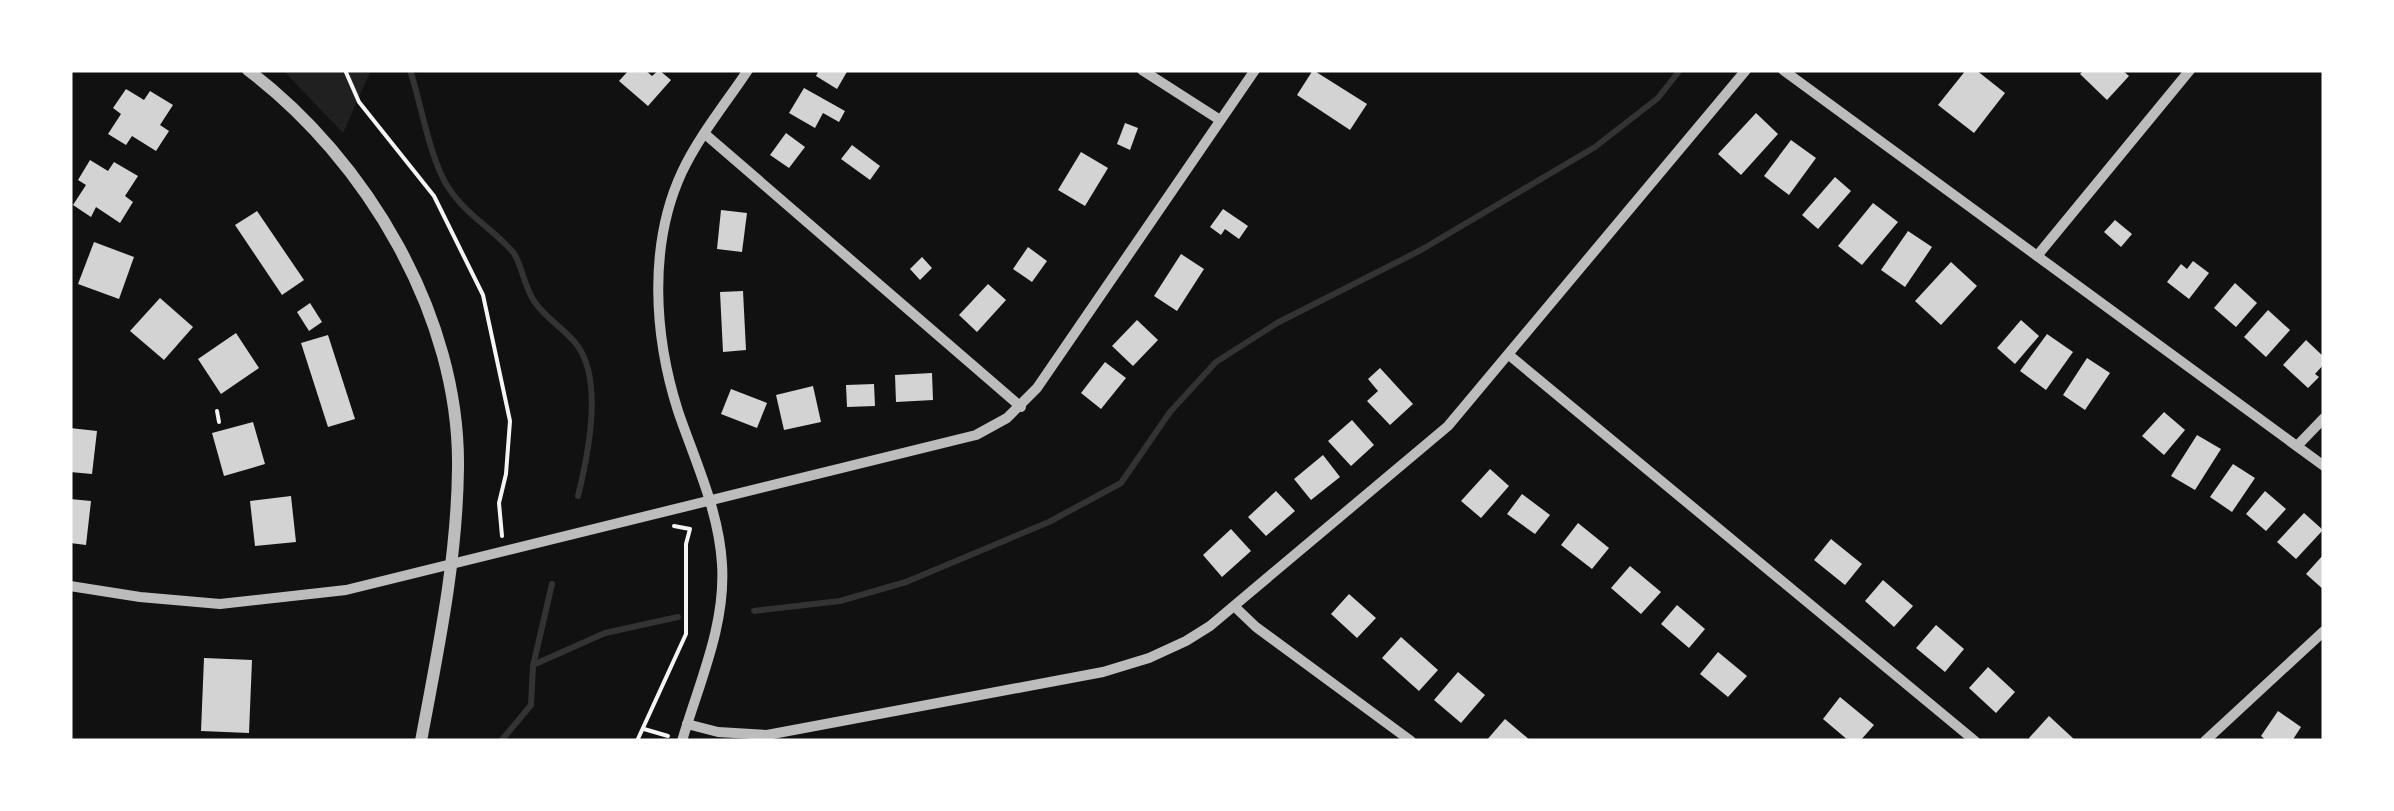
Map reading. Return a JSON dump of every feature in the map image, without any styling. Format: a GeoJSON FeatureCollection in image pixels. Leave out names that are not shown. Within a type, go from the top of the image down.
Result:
{"type":"FeatureCollection","features":[{"type":"Feature","properties":{"kind":"street"},"geometry":{"type":"LineString","coordinates":[[248,70],[302,116],[362,186],[385,221],[440,339],[456,423],[458,466],[453,565],[421,741]]}},
{"type":"Feature","properties":{"kind":"street"},"geometry":{"type":"LineString","coordinates":[[682,741],[721,614],[722,561],[710,502],[666,365],[659,290],[663,231],[684,169],[748,70]]}},
{"type":"Feature","properties":{"kind":"street"},"geometry":{"type":"LineString","coordinates":[[1142,70],[1220,120]]}},
{"type":"Feature","properties":{"kind":"street"},"geometry":{"type":"LineString","coordinates":[[70,586],[220,604],[346,590],[959,441],[992,428],[1021,407],[1255,70]]}},
{"type":"Feature","properties":{"kind":"street"},"geometry":{"type":"LineString","coordinates":[[687,724],[718,732],[767,735],[1103,672],[1186,641],[1235,607],[1448,426],[1746,70]]}},
{"type":"Feature","properties":{"kind":"street"},"geometry":{"type":"LineString","coordinates":[[1783,70],[2324,466]]}},
{"type":"Feature","properties":{"kind":"street"},"geometry":{"type":"LineString","coordinates":[[2037,256],[2190,70]]}},
{"type":"Feature","properties":{"kind":"street"},"geometry":{"type":"LineString","coordinates":[[705,134],[1021,407]]}},
{"type":"Feature","properties":{"kind":"street"},"geometry":{"type":"LineString","coordinates":[[1509,355],[1975,741]]}},
{"type":"Feature","properties":{"kind":"street"},"geometry":{"type":"LineString","coordinates":[[2297,446],[2324,418]]}},
{"type":"Feature","properties":{"kind":"street"},"geometry":{"type":"LineString","coordinates":[[1235,607],[1256,627],[1410,741]]}},
{"type":"Feature","properties":{"kind":"street"},"geometry":{"type":"LineString","coordinates":[[2205,741],[2324,631]]}},
{"type":"Feature","properties":{"kind":"path"},"geometry":{"type":"LineString","coordinates":[[345,70],[359,102],[434,196],[483,295],[510,421],[506,474],[499,503],[502,536]]}},
{"type":"Feature","properties":{"kind":"path"},"geometry":{"type":"LineString","coordinates":[[216,411],[219,422]]}},
{"type":"Feature","properties":{"kind":"path"},"geometry":{"type":"LineString","coordinates":[[637,741],[686,634],[686,544],[690,529]]}},
{"type":"Feature","properties":{"kind":"path"},"geometry":{"type":"LineString","coordinates":[[644,728],[682,741]]}},
{"type":"Feature","properties":{"kind":"shaded area"},"geometry":{"type":"Polygon","coordinates":[[[283,70],[371,70],[343,133],[283,70]]]}},
{"type":"Feature","properties":{"kind":"building"},"geometry":{"type":"Polygon","coordinates":[[[629,70],[645,70],[652,76],[659,70],[671,80],[648,106],[619,81],[629,70]]]}},
{"type":"Feature","properties":{"kind":"building"},"geometry":{"type":"Polygon","coordinates":[[[819,70],[848,70],[837,89],[816,76],[819,70]]]}},
{"type":"Feature","properties":{"kind":"building"},"geometry":{"type":"Polygon","coordinates":[[[1313,70],[1367,104],[1350,130],[1297,95],[1313,70]]]}},
{"type":"Feature","properties":{"kind":"building"},"geometry":{"type":"Polygon","coordinates":[[[1966,70],[1976,70],[2005,93],[1974,133],[1938,105],[1966,70]]]}},
{"type":"Feature","properties":{"kind":"building"},"geometry":{"type":"Polygon","coordinates":[[[2084,70],[2122,70],[2129,76],[2107,100],[2080,74],[2084,70]]]}},
{"type":"Feature","properties":{"kind":"building"},"geometry":{"type":"Polygon","coordinates":[[[804,88],[845,111],[839,122],[823,113],[815,128],[789,113],[804,88]]]}},
{"type":"Feature","properties":{"kind":"building"},"geometry":{"type":"Polygon","coordinates":[[[126,89],[144,100],[150,91],[173,105],[160,125],[169,131],[156,151],[132,136],[126,145],[108,134],[121,114],[113,108],[126,89]]]}},
{"type":"Feature","properties":{"kind":"building"},"geometry":{"type":"Polygon","coordinates":[[[1756,113],[1778,134],[1741,175],[1718,154],[1756,113]]]}},
{"type":"Feature","properties":{"kind":"building"},"geometry":{"type":"Polygon","coordinates":[[[1125,123],[1138,128],[1130,150],[1117,144],[1125,123]]]}},
{"type":"Feature","properties":{"kind":"building"},"geometry":{"type":"Polygon","coordinates":[[[786,133],[805,147],[789,168],[770,155],[786,133]]]}},
{"type":"Feature","properties":{"kind":"building"},"geometry":{"type":"Polygon","coordinates":[[[1791,140],[1816,158],[1789,195],[1764,176],[1791,140]]]}},
{"type":"Feature","properties":{"kind":"building"},"geometry":{"type":"Polygon","coordinates":[[[852,145],[880,166],[870,180],[841,159],[852,145]]]}},
{"type":"Feature","properties":{"kind":"building"},"geometry":{"type":"Polygon","coordinates":[[[1081,152],[1108,168],[1085,206],[1058,190],[1081,152]]]}},
{"type":"Feature","properties":{"kind":"building"},"geometry":{"type":"Polygon","coordinates":[[[90,160],[108,171],[114,162],[138,176],[125,196],[133,202],[120,223],[96,207],[91,217],[73,205],[86,185],[78,180],[90,160]]]}},
{"type":"Feature","properties":{"kind":"building"},"geometry":{"type":"Polygon","coordinates":[[[1835,177],[1851,191],[1818,229],[1802,215],[1835,177]]]}},
{"type":"Feature","properties":{"kind":"building"},"geometry":{"type":"Polygon","coordinates":[[[1873,203],[1898,222],[1862,265],[1838,246],[1873,203]]]}},
{"type":"Feature","properties":{"kind":"building"},"geometry":{"type":"Polygon","coordinates":[[[1223,209],[1248,226],[1239,239],[1225,229],[1221,235],[1210,227],[1223,209]]]}},
{"type":"Feature","properties":{"kind":"building"},"geometry":{"type":"Polygon","coordinates":[[[721,210],[747,213],[742,252],[717,249],[721,210]]]}},
{"type":"Feature","properties":{"kind":"building"},"geometry":{"type":"Polygon","coordinates":[[[257,211],[304,280],[282,295],[235,225],[257,211]]]}},
{"type":"Feature","properties":{"kind":"building"},"geometry":{"type":"Polygon","coordinates":[[[2115,220],[2132,234],[2121,247],[2104,232],[2115,220]]]}},
{"type":"Feature","properties":{"kind":"building"},"geometry":{"type":"Polygon","coordinates":[[[1908,231],[1932,247],[1905,287],[1881,270],[1908,231]]]}},
{"type":"Feature","properties":{"kind":"building"},"geometry":{"type":"Polygon","coordinates":[[[94,242],[134,257],[119,299],[78,284],[94,242]]]}},
{"type":"Feature","properties":{"kind":"building"},"geometry":{"type":"Polygon","coordinates":[[[1028,247],[1047,261],[1032,282],[1013,269],[1028,247]]]}},
{"type":"Feature","properties":{"kind":"building"},"geometry":{"type":"Polygon","coordinates":[[[1181,254],[1204,269],[1177,311],[1154,296],[1181,254]]]}},
{"type":"Feature","properties":{"kind":"building"},"geometry":{"type":"Polygon","coordinates":[[[922,257],[932,268],[920,280],[910,269],[922,257]]]}},
{"type":"Feature","properties":{"kind":"building"},"geometry":{"type":"Polygon","coordinates":[[[2193,261],[2209,273],[2189,299],[2167,282],[2181,264],[2187,269],[2193,261]]]}},
{"type":"Feature","properties":{"kind":"building"},"geometry":{"type":"Polygon","coordinates":[[[1951,262],[1977,286],[1941,325],[1915,301],[1951,262]]]}},
{"type":"Feature","properties":{"kind":"building"},"geometry":{"type":"Polygon","coordinates":[[[2235,283],[2257,303],[2236,327],[2214,308],[2235,283]]]}},
{"type":"Feature","properties":{"kind":"building"},"geometry":{"type":"Polygon","coordinates":[[[988,284],[1006,300],[977,332],[959,315],[988,284]]]}},
{"type":"Feature","properties":{"kind":"building"},"geometry":{"type":"Polygon","coordinates":[[[743,291],[746,350],[723,352],[720,292],[743,291]]]}},
{"type":"Feature","properties":{"kind":"building"},"geometry":{"type":"Polygon","coordinates":[[[160,298],[193,327],[164,360],[130,331],[160,298]]]}},
{"type":"Feature","properties":{"kind":"building"},"geometry":{"type":"Polygon","coordinates":[[[310,303],[322,322],[309,331],[297,312],[310,303]]]}},
{"type":"Feature","properties":{"kind":"building"},"geometry":{"type":"Polygon","coordinates":[[[2268,310],[2290,330],[2266,357],[2244,337],[2268,310]]]}},
{"type":"Feature","properties":{"kind":"building"},"geometry":{"type":"Polygon","coordinates":[[[1137,320],[1158,340],[1133,366],[1112,346],[1137,320]]]}},
{"type":"Feature","properties":{"kind":"building"},"geometry":{"type":"Polygon","coordinates":[[[2021,320],[2039,336],[2015,364],[1997,348],[2021,320]]]}},
{"type":"Feature","properties":{"kind":"building"},"geometry":{"type":"Polygon","coordinates":[[[236,333],[259,368],[221,394],[198,359],[236,333]]]}},
{"type":"Feature","properties":{"kind":"building"},"geometry":{"type":"Polygon","coordinates":[[[2047,334],[2073,352],[2046,390],[2020,371],[2047,334]]]}},
{"type":"Feature","properties":{"kind":"building"},"geometry":{"type":"Polygon","coordinates":[[[328,335],[355,419],[328,427],[301,343],[328,335]]]}},
{"type":"Feature","properties":{"kind":"building"},"geometry":{"type":"Polygon","coordinates":[[[2306,340],[2324,357],[2324,364],[2315,374],[2319,377],[2308,388],[2283,365],[2306,340]]]}},
{"type":"Feature","properties":{"kind":"building"},"geometry":{"type":"Polygon","coordinates":[[[2087,358],[2110,373],[2085,410],[2063,395],[2087,358]]]}},
{"type":"Feature","properties":{"kind":"building"},"geometry":{"type":"Polygon","coordinates":[[[1105,362],[1126,378],[1101,409],[1081,393],[1105,362]]]}},
{"type":"Feature","properties":{"kind":"building"},"geometry":{"type":"Polygon","coordinates":[[[1380,368],[1413,404],[1390,425],[1367,401],[1378,391],[1368,379],[1380,368]]]}},
{"type":"Feature","properties":{"kind":"building"},"geometry":{"type":"Polygon","coordinates":[[[932,373],[933,400],[896,402],[895,375],[932,373]]]}},
{"type":"Feature","properties":{"kind":"building"},"geometry":{"type":"Polygon","coordinates":[[[874,384],[875,406],[847,407],[846,385],[874,384]]]}},
{"type":"Feature","properties":{"kind":"building"},"geometry":{"type":"Polygon","coordinates":[[[813,386],[821,422],[784,430],[776,395],[813,386]]]}},
{"type":"Feature","properties":{"kind":"building"},"geometry":{"type":"Polygon","coordinates":[[[731,389],[767,403],[757,428],[721,414],[731,389]]]}},
{"type":"Feature","properties":{"kind":"building"},"geometry":{"type":"Polygon","coordinates":[[[2164,412],[2185,430],[2164,455],[2142,436],[2164,412]]]}},
{"type":"Feature","properties":{"kind":"building"},"geometry":{"type":"Polygon","coordinates":[[[1352,420],[1374,445],[1351,466],[1328,441],[1352,420]]]}},
{"type":"Feature","properties":{"kind":"building"},"geometry":{"type":"Polygon","coordinates":[[[253,422],[265,464],[224,476],[212,433],[253,422]]]}},
{"type":"Feature","properties":{"kind":"building"},"geometry":{"type":"Polygon","coordinates":[[[70,428],[97,431],[92,474],[70,472],[70,428]]]}},
{"type":"Feature","properties":{"kind":"building"},"geometry":{"type":"Polygon","coordinates":[[[2197,435],[2221,449],[2195,490],[2171,476],[2197,435]]]}},
{"type":"Feature","properties":{"kind":"building"},"geometry":{"type":"Polygon","coordinates":[[[1323,455],[1340,477],[1311,500],[1294,479],[1323,455]]]}},
{"type":"Feature","properties":{"kind":"building"},"geometry":{"type":"Polygon","coordinates":[[[2233,464],[2255,478],[2232,512],[2210,497],[2233,464]]]}},
{"type":"Feature","properties":{"kind":"building"},"geometry":{"type":"Polygon","coordinates":[[[1490,469],[1509,486],[1481,518],[1461,501],[1490,469]]]}},
{"type":"Feature","properties":{"kind":"building"},"geometry":{"type":"Polygon","coordinates":[[[1276,491],[1295,511],[1266,536],[1248,517],[1276,491]]]}},
{"type":"Feature","properties":{"kind":"building"},"geometry":{"type":"Polygon","coordinates":[[[2265,491],[2286,509],[2266,531],[2246,514],[2265,491]]]}},
{"type":"Feature","properties":{"kind":"building"},"geometry":{"type":"Polygon","coordinates":[[[1522,494],[1550,515],[1535,534],[1507,514],[1522,494]]]}},
{"type":"Feature","properties":{"kind":"building"},"geometry":{"type":"Polygon","coordinates":[[[291,496],[296,542],[255,546],[250,501],[291,496]]]}},
{"type":"Feature","properties":{"kind":"building"},"geometry":{"type":"Polygon","coordinates":[[[70,499],[91,501],[86,545],[70,543],[70,499]]]}},
{"type":"Feature","properties":{"kind":"building"},"geometry":{"type":"Polygon","coordinates":[[[2304,513],[2323,530],[2296,559],[2277,542],[2304,513]]]}},
{"type":"Feature","properties":{"kind":"building"},"geometry":{"type":"Polygon","coordinates":[[[1578,523],[1609,548],[1592,569],[1561,545],[1578,523]]]}},
{"type":"Feature","properties":{"kind":"building"},"geometry":{"type":"Polygon","coordinates":[[[1231,529],[1251,551],[1222,577],[1203,555],[1231,529]]]}},
{"type":"Feature","properties":{"kind":"building"},"geometry":{"type":"Polygon","coordinates":[[[1831,539],[1862,564],[1845,585],[1814,560],[1831,539]]]}},
{"type":"Feature","properties":{"kind":"building"},"geometry":{"type":"Polygon","coordinates":[[[2324,554],[2324,590],[2306,574],[2324,554]]]}},
{"type":"Feature","properties":{"kind":"building"},"geometry":{"type":"Polygon","coordinates":[[[1630,566],[1661,592],[1641,614],[1611,588],[1630,566]]]}},
{"type":"Feature","properties":{"kind":"building"},"geometry":{"type":"Polygon","coordinates":[[[1883,580],[1913,606],[1894,627],[1865,601],[1883,580]]]}},
{"type":"Feature","properties":{"kind":"building"},"geometry":{"type":"Polygon","coordinates":[[[1349,594],[1376,618],[1357,638],[1331,614],[1349,594]]]}},
{"type":"Feature","properties":{"kind":"building"},"geometry":{"type":"Polygon","coordinates":[[[1677,605],[1705,629],[1689,648],[1661,624],[1677,605]]]}},
{"type":"Feature","properties":{"kind":"building"},"geometry":{"type":"Polygon","coordinates":[[[1936,625],[1964,649],[1945,672],[1916,648],[1936,625]]]}},
{"type":"Feature","properties":{"kind":"building"},"geometry":{"type":"Polygon","coordinates":[[[1401,637],[1438,670],[1419,691],[1382,658],[1401,637]]]}},
{"type":"Feature","properties":{"kind":"building"},"geometry":{"type":"Polygon","coordinates":[[[1718,652],[1747,676],[1728,697],[1700,674],[1718,652]]]}},
{"type":"Feature","properties":{"kind":"building"},"geometry":{"type":"Polygon","coordinates":[[[204,658],[252,660],[249,733],[201,731],[204,658]]]}},
{"type":"Feature","properties":{"kind":"building"},"geometry":{"type":"Polygon","coordinates":[[[1988,667],[2015,692],[1996,713],[1969,688],[1988,667]]]}},
{"type":"Feature","properties":{"kind":"building"},"geometry":{"type":"Polygon","coordinates":[[[1458,672],[1485,695],[1461,723],[1434,700],[1458,672]]]}},
{"type":"Feature","properties":{"kind":"building"},"geometry":{"type":"Polygon","coordinates":[[[1840,697],[1874,725],[1860,741],[1849,741],[1823,719],[1840,697]]]}},
{"type":"Feature","properties":{"kind":"building"},"geometry":{"type":"Polygon","coordinates":[[[2278,711],[2301,727],[2292,741],[2267,741],[2261,736],[2278,711]]]}},
{"type":"Feature","properties":{"kind":"building"},"geometry":{"type":"Polygon","coordinates":[[[2049,716],[2076,741],[2032,741],[2029,738],[2049,716]]]}},
{"type":"Feature","properties":{"kind":"building"},"geometry":{"type":"Polygon","coordinates":[[[1505,719],[1531,741],[1486,741],[1505,719]]]}},
{"type":"Feature","properties":{"kind":"waterway"},"geometry":{"type":"LineString","coordinates":[[410,70],[431,147],[448,187],[513,252],[534,301],[572,339],[585,360],[590,378],[591,419],[578,496]]}},
{"type":"Feature","properties":{"kind":"waterway"},"geometry":{"type":"LineString","coordinates":[[754,611],[840,601],[906,582],[1049,522],[1121,483],[1170,412],[1216,362],[1277,323],[1421,250],[1595,147],[1658,98],[1680,70]]}},
{"type":"Feature","properties":{"kind":"waterway"},"geometry":{"type":"LineString","coordinates":[[501,741],[531,705],[533,666],[552,584]]}},
{"type":"Feature","properties":{"kind":"waterway"},"geometry":{"type":"LineString","coordinates":[[533,665],[605,633],[678,617]]}}]}
